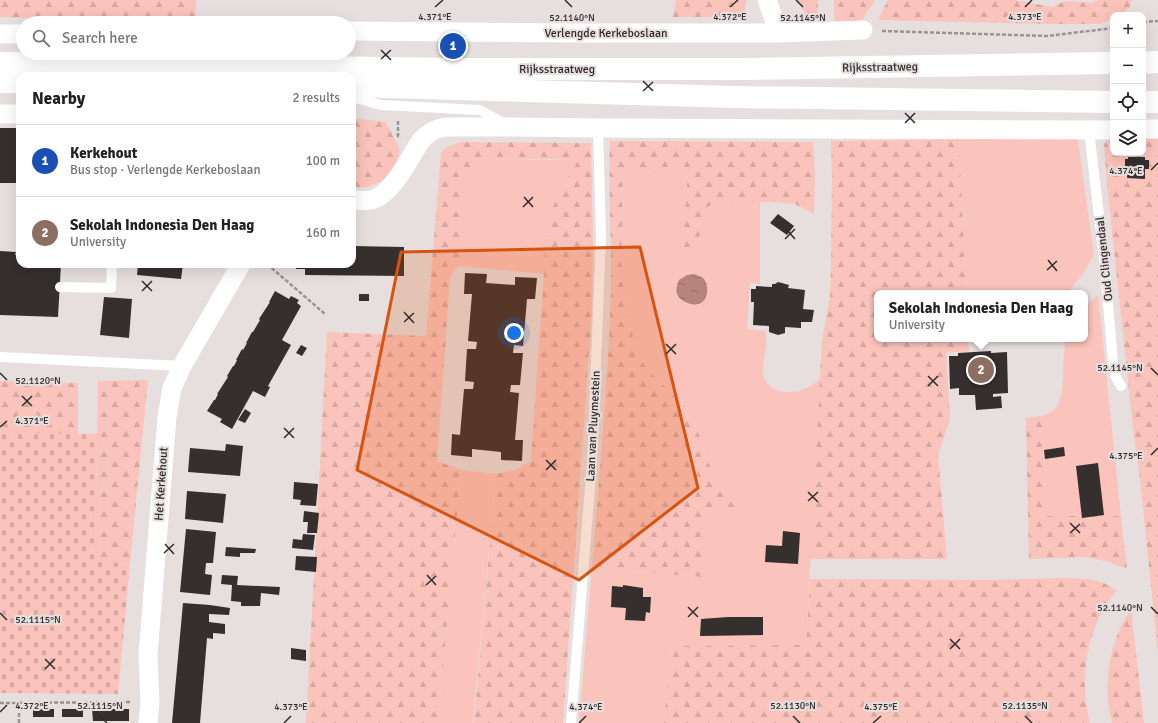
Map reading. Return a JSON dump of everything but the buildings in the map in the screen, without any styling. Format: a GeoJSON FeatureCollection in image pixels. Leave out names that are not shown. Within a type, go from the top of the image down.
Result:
{"type":"FeatureCollection","features":[{"type":"Feature","properties":{"kind":"main road"},"geometry":{"type":"LineString","coordinates":[[1146,63],[1158,62]]}},
{"type":"Feature","properties":{"kind":"main road","name":"Rijksstraatweg"},"geometry":{"type":"LineString","coordinates":[[0,63],[456,70],[741,69],[1110,63]]}},
{"type":"Feature","properties":{"kind":"main road"},"geometry":{"type":"LineString","coordinates":[[0,82],[16,82]]}},
{"type":"Feature","properties":{"kind":"main road","name":"Rijksstraatweg"},"geometry":{"type":"LineString","coordinates":[[356,86],[735,97],[1110,102]]}},
{"type":"Feature","properties":{"kind":"main road"},"geometry":{"type":"LineString","coordinates":[[1146,102],[1158,102]]}},
{"type":"Feature","properties":{"kind":"street"},"geometry":{"type":"LineString","coordinates":[[767,0],[779,34]]}},
{"type":"Feature","properties":{"kind":"street","name":"Verlengde Kerkeboslaan"},"geometry":{"type":"LineString","coordinates":[[356,32],[779,34],[863,30]]}},
{"type":"Feature","properties":{"kind":"street"},"geometry":{"type":"LineString","coordinates":[[0,34],[16,34]]}},
{"type":"Feature","properties":{"kind":"street"},"geometry":{"type":"LineString","coordinates":[[0,114],[16,114]]}},
{"type":"Feature","properties":{"kind":"street"},"geometry":{"type":"LineString","coordinates":[[356,200],[371,200],[390,188],[419,143],[430,131],[437,128],[511,126],[598,128],[1110,130]]}},
{"type":"Feature","properties":{"kind":"street"},"geometry":{"type":"LineString","coordinates":[[1146,129],[1158,129]]}},
{"type":"Feature","properties":{"kind":"street","name":"Het Kerkehout"},"geometry":{"type":"LineString","coordinates":[[148,723],[150,702],[148,655],[167,416],[172,388],[182,366],[239,268]]}},
{"type":"Feature","properties":{"kind":"lane"},"geometry":{"type":"LineString","coordinates":[[356,98],[381,105],[480,110],[511,126]]}},
{"type":"Feature","properties":{"kind":"lane","name":"Laan van Pluymestein"},"geometry":{"type":"LineString","coordinates":[[571,723],[592,447],[601,237],[598,128]]}},
{"type":"Feature","properties":{"kind":"lane","name":"Oud Clingendaal"},"geometry":{"type":"LineString","coordinates":[[1089,130],[1105,268],[1114,374],[1121,386]]}},
{"type":"Feature","properties":{"kind":"lane"},"geometry":{"type":"LineString","coordinates":[[60,287],[111,288],[112,268]]}},
{"type":"Feature","properties":{"kind":"lane"},"geometry":{"type":"LineString","coordinates":[[0,357],[182,366]]}},
{"type":"Feature","properties":{"kind":"path"},"geometry":{"type":"LineString","coordinates":[[1146,22],[1158,21]]}},
{"type":"Feature","properties":{"kind":"path"},"geometry":{"type":"LineString","coordinates":[[863,30],[1048,36],[1110,28]]}},
{"type":"Feature","properties":{"kind":"path"},"geometry":{"type":"LineString","coordinates":[[398,114],[398,136],[419,143]]}},
{"type":"Feature","properties":{"kind":"path"},"geometry":{"type":"LineString","coordinates":[[272,268],[325,314]]}},
{"type":"Feature","properties":{"kind":"path"},"geometry":{"type":"LineString","coordinates":[[0,703],[150,702]]}},
{"type":"Feature","properties":{"kind":"path"},"geometry":{"type":"LineString","coordinates":[[18,723],[19,703]]}},
{"type":"Feature","properties":{"kind":"highlighted area"},"geometry":{"type":"Polygon","coordinates":[[[640,247],[698,488],[579,580],[357,470],[401,252],[640,247]]]}},
{"type":"Feature","properties":{"kind":"green space"},"geometry":{"type":"Polygon","coordinates":[[[0,0],[196,0],[195,16],[0,17],[0,0]]]}},
{"type":"Feature","properties":{"kind":"green space"},"geometry":{"type":"Polygon","coordinates":[[[676,0],[746,0],[745,12],[736,17],[673,17],[676,0]]]}},
{"type":"Feature","properties":{"kind":"green space"},"geometry":{"type":"Polygon","coordinates":[[[798,0],[818,0],[817,20],[809,21],[798,0]]]}},
{"type":"Feature","properties":{"kind":"green space"},"geometry":{"type":"Polygon","coordinates":[[[834,0],[875,0],[860,24],[835,25],[834,0]]]}},
{"type":"Feature","properties":{"kind":"green space"},"geometry":{"type":"Polygon","coordinates":[[[888,0],[1015,0],[1052,7],[1065,1],[1092,3],[1098,0],[1132,0],[1129,8],[1124,12],[1110,12],[1110,20],[1099,24],[878,20],[888,0]]]}},
{"type":"Feature","properties":{"kind":"green space"},"geometry":{"type":"Polygon","coordinates":[[[356,118],[386,122],[400,150],[395,165],[383,180],[369,187],[356,187],[356,118]]]}},
{"type":"Feature","properties":{"kind":"green space"},"geometry":{"type":"Polygon","coordinates":[[[959,139],[1078,139],[1094,256],[1082,275],[1070,290],[966,290],[959,139]]]}},
{"type":"Feature","properties":{"kind":"green space"},"geometry":{"type":"Polygon","coordinates":[[[959,139],[966,290],[874,290],[874,342],[968,342],[969,351],[946,353],[950,419],[938,455],[947,559],[810,559],[822,340],[830,296],[832,176],[831,141],[959,139]]]}},
{"type":"Feature","properties":{"kind":"green space"},"geometry":{"type":"Polygon","coordinates":[[[1110,139],[1110,156],[1146,156],[1146,139],[1158,139],[1158,653],[1107,185],[1104,144],[1110,139]]]}},
{"type":"Feature","properties":{"kind":"green space"},"geometry":{"type":"Polygon","coordinates":[[[610,141],[813,142],[815,176],[814,214],[795,204],[776,202],[713,203],[704,210],[700,228],[699,247],[692,254],[682,254],[688,172],[623,172],[621,274],[634,347],[639,358],[652,374],[689,410],[711,469],[723,492],[738,510],[705,510],[702,577],[592,568],[610,327],[610,141]]]}},
{"type":"Feature","properties":{"kind":"green space"},"geometry":{"type":"Polygon","coordinates":[[[461,142],[591,143],[593,244],[592,308],[563,723],[474,723],[496,474],[515,470],[531,461],[547,228],[552,210],[562,186],[578,161],[559,159],[478,159],[459,178],[459,266],[453,272],[450,279],[437,461],[461,470],[438,723],[306,723],[327,332],[426,336],[441,153],[445,148],[461,142]]]}},
{"type":"Feature","properties":{"kind":"green space"},"geometry":{"type":"Polygon","coordinates":[[[478,159],[579,160],[562,186],[547,228],[545,274],[459,266],[459,178],[478,159]]]}},
{"type":"Feature","properties":{"kind":"green space"},"geometry":{"type":"Polygon","coordinates":[[[623,172],[688,172],[682,254],[699,247],[700,228],[704,210],[713,203],[760,202],[760,284],[750,283],[747,329],[766,331],[763,374],[767,384],[772,388],[784,392],[798,391],[810,386],[820,379],[806,645],[670,646],[664,723],[579,723],[592,568],[702,577],[704,510],[738,510],[723,492],[711,469],[689,410],[652,374],[639,358],[634,347],[621,274],[623,172]]]}},
{"type":"Feature","properties":{"kind":"green space"},"geometry":{"type":"Polygon","coordinates":[[[1098,295],[1121,516],[1047,516],[1042,416],[1054,410],[1059,403],[1066,342],[1088,342],[1088,304],[1098,295]]]}},
{"type":"Feature","properties":{"kind":"green space"},"geometry":{"type":"Polygon","coordinates":[[[148,380],[130,564],[95,561],[98,381],[148,380]]]}},
{"type":"Feature","properties":{"kind":"green space"},"geometry":{"type":"Polygon","coordinates":[[[0,381],[78,383],[78,434],[0,433],[0,381]]]}},
{"type":"Feature","properties":{"kind":"green space"},"geometry":{"type":"Polygon","coordinates":[[[1042,416],[1047,516],[1121,516],[1127,569],[1106,561],[1084,557],[1029,559],[1026,418],[1042,416]]]}},
{"type":"Feature","properties":{"kind":"green space"},"geometry":{"type":"Polygon","coordinates":[[[0,433],[97,433],[95,561],[130,564],[118,694],[0,693],[0,433]]]}},
{"type":"Feature","properties":{"kind":"green space"},"geometry":{"type":"Polygon","coordinates":[[[461,470],[496,474],[473,723],[438,723],[461,470]]]}},
{"type":"Feature","properties":{"kind":"green space"},"geometry":{"type":"Polygon","coordinates":[[[1062,578],[1089,579],[1104,583],[1117,590],[1098,621],[1088,649],[1085,693],[1090,723],[664,723],[670,646],[806,645],[810,579],[988,580],[1062,578]]]}},
{"type":"Feature","properties":{"kind":"green space"},"geometry":{"type":"Polygon","coordinates":[[[1131,609],[1144,723],[1112,723],[1108,705],[1108,675],[1110,663],[1115,640],[1131,609]]]}},
{"type":"Feature","properties":{"kind":"water"},"geometry":{"type":"Polygon","coordinates":[[[694,274],[703,278],[707,287],[706,298],[698,304],[688,303],[682,300],[678,296],[676,290],[679,280],[687,275],[694,274]]]}},
{"type":"Feature","properties":{"kind":"place","name":"Kerkehout"},"geometry":{"type":"Point","coordinates":[453,46]}},
{"type":"Feature","properties":{"kind":"place","name":"Sekolah Indonesia Den Haag"},"geometry":{"type":"Point","coordinates":[981,370]}}]}
